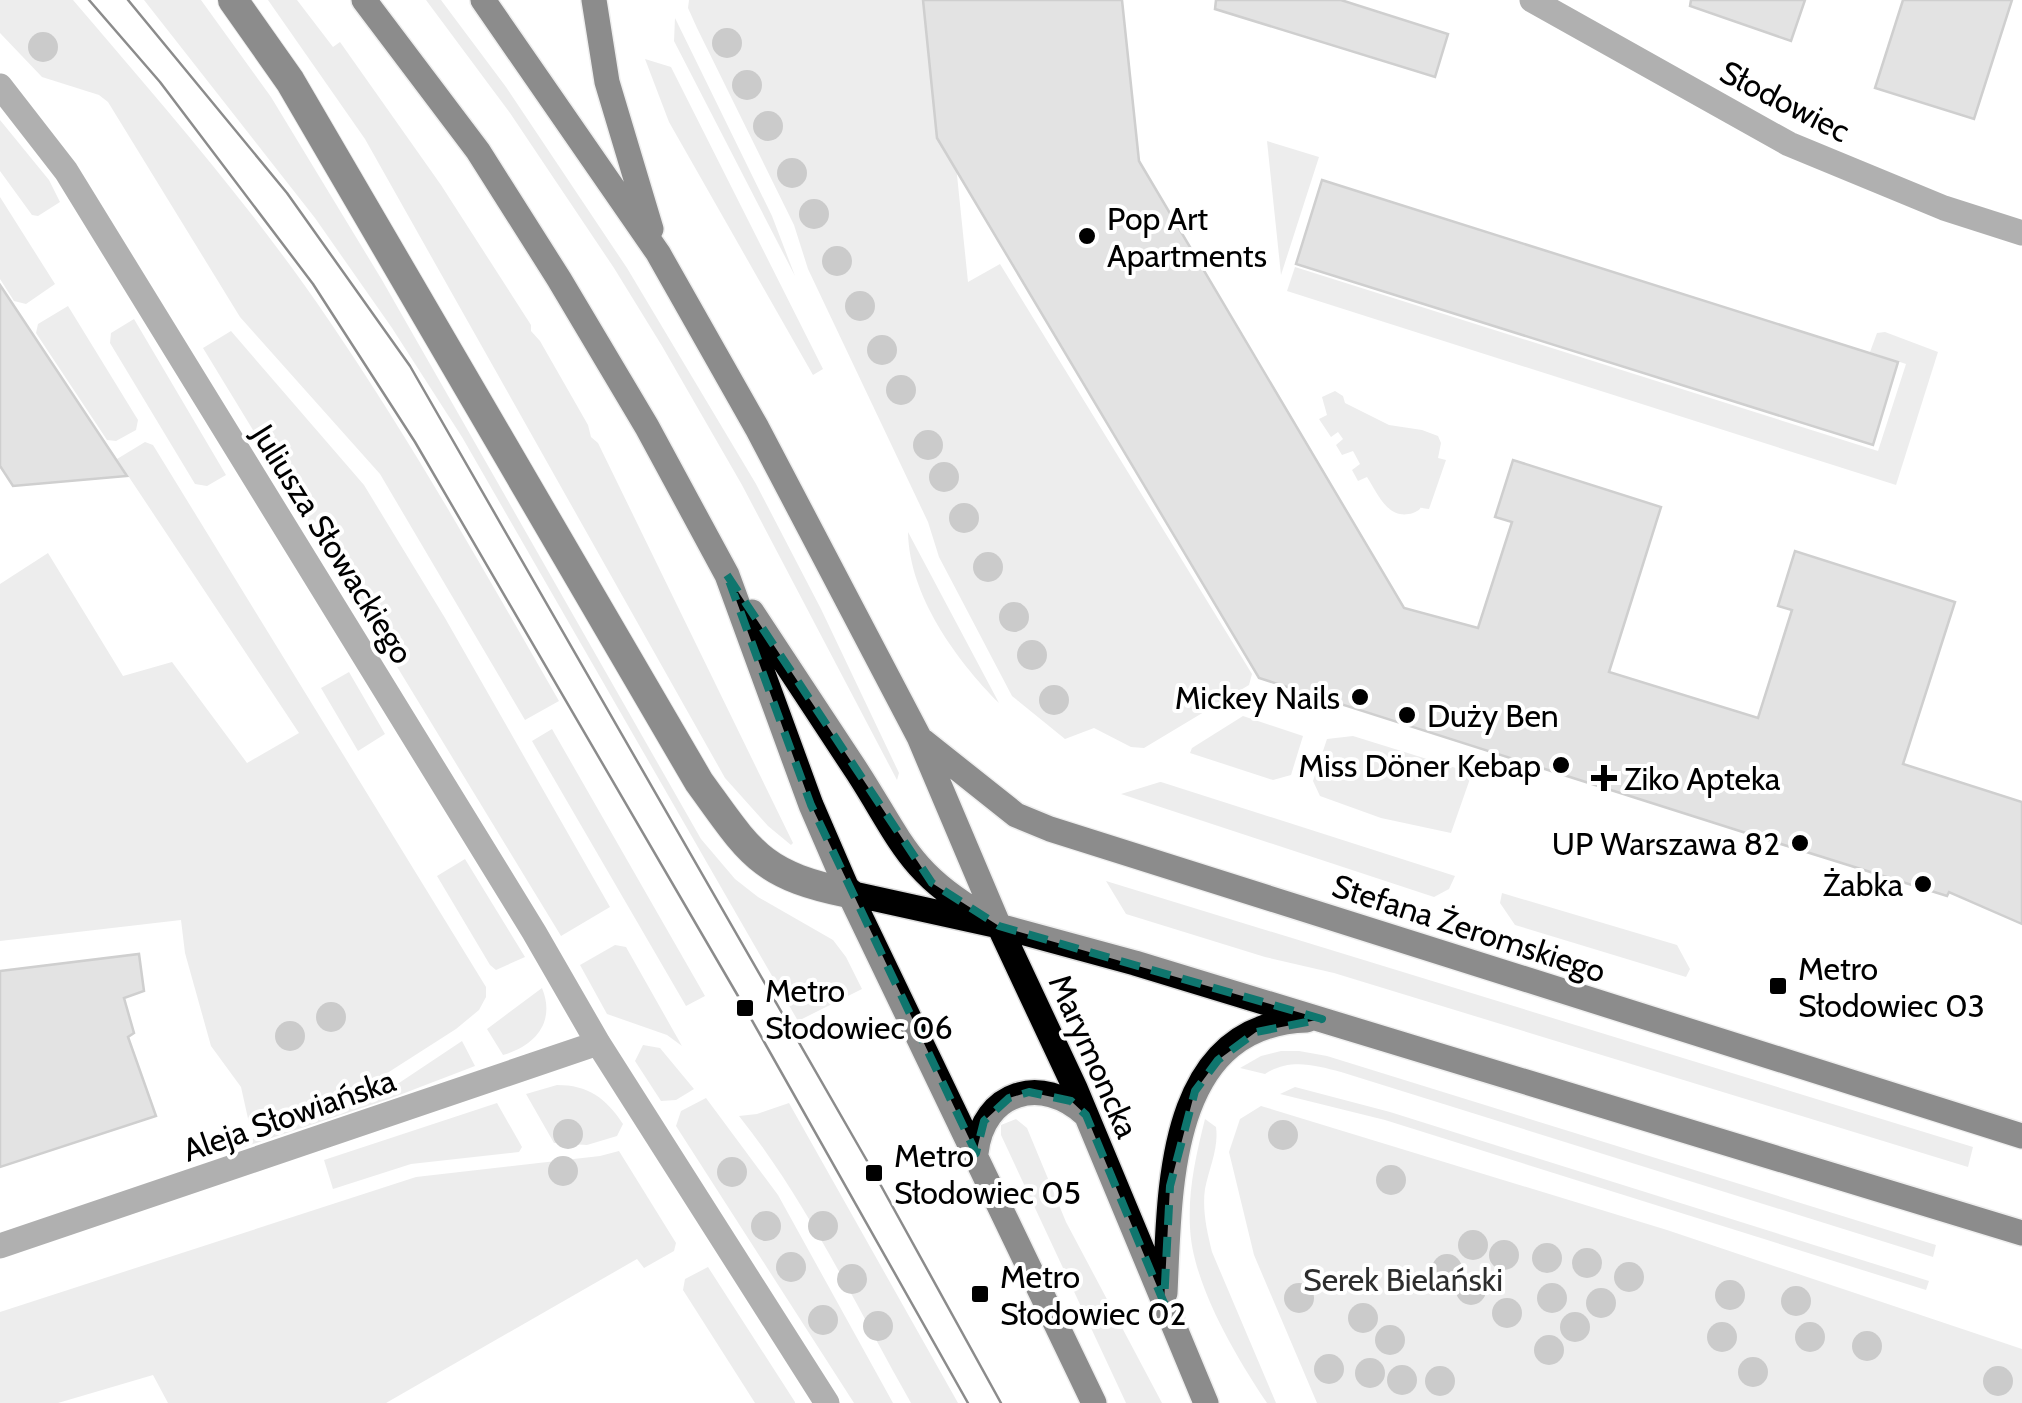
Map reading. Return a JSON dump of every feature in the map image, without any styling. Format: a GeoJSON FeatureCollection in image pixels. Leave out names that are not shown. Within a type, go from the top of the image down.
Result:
{"type":"FeatureCollection","features":[{"type":"Feature","properties":{"kind":"highway"},"geometry":{"type":"LineString","coordinates":[[233,0],[290,81],[699,782],[747,847],[768,866],[790,878],[849,893]]}},
{"type":"Feature","properties":{"kind":"main road"},"geometry":{"type":"LineString","coordinates":[[364,0],[478,150],[647,427],[727,575],[902,848],[932,882],[999,926]]}},
{"type":"Feature","properties":{"kind":"main road"},"geometry":{"type":"LineString","coordinates":[[483,0],[658,253],[757,428],[919,737]]}},
{"type":"Feature","properties":{"kind":"main road"},"geometry":{"type":"LineString","coordinates":[[594,0],[607,82],[658,253]]}},
{"type":"Feature","properties":{"kind":"main road"},"geometry":{"type":"LineString","coordinates":[[727,575],[811,804],[849,893],[1094,1403]]}},
{"type":"Feature","properties":{"kind":"main road","name":"Marymoncka"},"geometry":{"type":"LineString","coordinates":[[919,737],[999,926],[1086,1116],[1206,1403]]}},
{"type":"Feature","properties":{"kind":"main road","name":"Stefana Żeromskiego"},"geometry":{"type":"LineString","coordinates":[[919,737],[1016,815],[1050,829],[2022,1136]]}},
{"type":"Feature","properties":{"kind":"main road"},"geometry":{"type":"LineString","coordinates":[[849,893],[999,926],[1322,1019],[2022,1233]]}},
{"type":"Feature","properties":{"kind":"main road"},"geometry":{"type":"LineString","coordinates":[[1164,1303],[1170,1186],[1183,1122],[1194,1092],[1218,1060],[1256,1032],[1278,1024],[1322,1019]]}},
{"type":"Feature","properties":{"kind":"main road"},"geometry":{"type":"LineString","coordinates":[[976,1153],[984,1121],[1009,1098],[1029,1092],[1051,1093],[1071,1101],[1086,1116]]}},
{"type":"Feature","properties":{"kind":"street","name":"Słodowiec"},"geometry":{"type":"LineString","coordinates":[[1532,0],[1789,144],[1944,208],[2020,226]]}},
{"type":"Feature","properties":{"kind":"street","name":"Juliusza Słowackiego"},"geometry":{"type":"LineString","coordinates":[[0,86],[66,171],[534,932],[598,1043]]}},
{"type":"Feature","properties":{"kind":"street","name":"Aleja Słowiańska"},"geometry":{"type":"LineString","coordinates":[[0,1246],[598,1043]]}},
{"type":"Feature","properties":{"kind":"street"},"geometry":{"type":"LineString","coordinates":[[598,1043],[827,1403]]}},
{"type":"Feature","properties":{"kind":"highlighted area"},"geometry":{"type":"Polygon","coordinates":[[[727,575],[932,883],[999,926],[1322,1019],[1256,1032],[1218,1060],[1195,1091],[1170,1186],[1164,1303],[1086,1115],[1071,1101],[1029,1092],[1009,1098],[984,1121],[976,1153],[811,805],[727,575]]]}},
{"type":"Feature","properties":{"kind":"green space"},"geometry":{"type":"Polygon","coordinates":[[[0,0],[73,0],[237,196],[299,277],[389,412],[559,701],[525,720],[380,474],[240,317],[108,102],[99,95],[42,77],[0,33],[0,0]]]}},
{"type":"Feature","properties":{"kind":"green space"},"geometry":{"type":"Polygon","coordinates":[[[144,0],[201,0],[271,97],[382,280],[701,839],[735,879],[758,897],[833,940],[862,989],[798,1021],[462,437],[315,218],[144,0]]]}},
{"type":"Feature","properties":{"kind":"green space"},"geometry":{"type":"Polygon","coordinates":[[[268,0],[297,0],[333,47],[340,42],[441,185],[531,325],[588,425],[591,437],[598,443],[791,845],[768,826],[725,778],[365,139],[268,0]]]}},
{"type":"Feature","properties":{"kind":"green space"},"geometry":{"type":"Polygon","coordinates":[[[426,0],[441,0],[506,87],[627,268],[756,484],[821,609],[899,773],[897,780],[742,485],[662,346],[510,113],[426,0]]]}},
{"type":"Feature","properties":{"kind":"green space"},"geometry":{"type":"Polygon","coordinates":[[[689,0],[939,0],[968,282],[1000,264],[1252,674],[1249,685],[1144,748],[1131,747],[1094,728],[1065,739],[1012,696],[939,557],[928,522],[808,269],[794,225],[697,28],[688,8],[689,0]]]}},
{"type":"Feature","properties":{"kind":"green space"},"geometry":{"type":"Polygon","coordinates":[[[675,18],[772,216],[795,276],[674,41],[675,18]]]}},
{"type":"Feature","properties":{"kind":"green space"},"geometry":{"type":"Polygon","coordinates":[[[645,59],[671,67],[823,369],[813,375],[669,122],[645,59]]]}},
{"type":"Feature","properties":{"kind":"green space"},"geometry":{"type":"Polygon","coordinates":[[[0,120],[49,180],[60,202],[38,216],[32,215],[0,171],[0,120]]]}},
{"type":"Feature","properties":{"kind":"green space"},"geometry":{"type":"Polygon","coordinates":[[[1267,141],[1319,157],[1281,275],[1267,141]]]}},
{"type":"Feature","properties":{"kind":"green space"},"geometry":{"type":"Polygon","coordinates":[[[0,197],[55,284],[26,304],[14,301],[0,279],[0,197]]]}},
{"type":"Feature","properties":{"kind":"green space"},"geometry":{"type":"Polygon","coordinates":[[[1295,267],[1878,451],[1906,364],[1870,352],[1877,333],[1885,332],[1938,352],[1896,485],[1287,291],[1295,267]]]}},
{"type":"Feature","properties":{"kind":"green space"},"geometry":{"type":"Polygon","coordinates":[[[68,306],[138,420],[136,430],[116,441],[107,440],[36,333],[38,324],[68,306]]]}},
{"type":"Feature","properties":{"kind":"green space"},"geometry":{"type":"Polygon","coordinates":[[[134,319],[226,475],[207,486],[195,484],[110,343],[111,333],[134,319]]]}},
{"type":"Feature","properties":{"kind":"green space"},"geometry":{"type":"Polygon","coordinates":[[[231,331],[364,485],[610,907],[561,936],[203,348],[231,331]]]}},
{"type":"Feature","properties":{"kind":"green space"},"geometry":{"type":"Polygon","coordinates":[[[1335,391],[1345,403],[1389,425],[1438,436],[1438,458],[1446,460],[1429,509],[1397,513],[1385,504],[1367,477],[1358,481],[1352,470],[1360,464],[1353,451],[1342,455],[1336,445],[1343,439],[1338,432],[1331,437],[1319,419],[1327,415],[1322,397],[1335,391]]]}},
{"type":"Feature","properties":{"kind":"green space"},"geometry":{"type":"Polygon","coordinates":[[[145,442],[153,445],[486,987],[479,1010],[381,1077],[249,1123],[241,1087],[211,1046],[185,953],[181,920],[0,941],[0,584],[48,553],[123,676],[172,662],[247,763],[299,733],[117,459],[145,442]]]}},
{"type":"Feature","properties":{"kind":"green space"},"geometry":{"type":"Polygon","coordinates":[[[908,532],[999,703],[967,667],[938,625],[917,579],[908,532]]]}},
{"type":"Feature","properties":{"kind":"green space"},"geometry":{"type":"Polygon","coordinates":[[[349,672],[385,734],[358,751],[321,688],[349,672]]]}},
{"type":"Feature","properties":{"kind":"green space"},"geometry":{"type":"Polygon","coordinates":[[[1243,716],[1303,736],[1291,775],[1273,780],[1190,753],[1243,716]]]}},
{"type":"Feature","properties":{"kind":"green space"},"geometry":{"type":"Polygon","coordinates":[[[552,729],[705,996],[686,1006],[532,741],[552,729]]]}},
{"type":"Feature","properties":{"kind":"green space"},"geometry":{"type":"Polygon","coordinates":[[[1353,736],[1472,773],[1451,833],[1381,818],[1320,796],[1313,781],[1327,739],[1353,736]]]}},
{"type":"Feature","properties":{"kind":"green space"},"geometry":{"type":"Polygon","coordinates":[[[1160,782],[1455,876],[1449,889],[1434,897],[1121,794],[1160,782]]]}},
{"type":"Feature","properties":{"kind":"green space"},"geometry":{"type":"Polygon","coordinates":[[[465,859],[525,957],[496,970],[437,876],[465,859]]]}},
{"type":"Feature","properties":{"kind":"green space"},"geometry":{"type":"Polygon","coordinates":[[[1106,881],[1973,1147],[1968,1167],[1334,973],[1265,957],[1126,914],[1106,881]]]}},
{"type":"Feature","properties":{"kind":"green space"},"geometry":{"type":"Polygon","coordinates":[[[1502,893],[1677,945],[1690,969],[1686,977],[1515,925],[1500,903],[1502,893]]]}},
{"type":"Feature","properties":{"kind":"green space"},"geometry":{"type":"Polygon","coordinates":[[[615,945],[626,947],[682,1046],[667,1035],[607,1014],[580,965],[615,945]]]}},
{"type":"Feature","properties":{"kind":"green space"},"geometry":{"type":"Polygon","coordinates":[[[542,988],[546,1012],[540,1031],[525,1046],[503,1055],[487,1029],[542,988]]]}},
{"type":"Feature","properties":{"kind":"green space"},"geometry":{"type":"Polygon","coordinates":[[[462,1041],[475,1066],[235,1150],[233,1146],[387,1091],[462,1041]]]}},
{"type":"Feature","properties":{"kind":"green space"},"geometry":{"type":"Polygon","coordinates":[[[643,1045],[660,1048],[694,1089],[676,1100],[661,1101],[635,1061],[643,1045]]]}},
{"type":"Feature","properties":{"kind":"green space"},"geometry":{"type":"Polygon","coordinates":[[[1281,1051],[1327,1056],[1936,1245],[1933,1257],[1341,1072],[1302,1064],[1265,1074],[1240,1068],[1261,1056],[1281,1051]]]}},
{"type":"Feature","properties":{"kind":"green space"},"geometry":{"type":"Polygon","coordinates":[[[557,1085],[578,1087],[603,1100],[623,1124],[617,1136],[587,1145],[554,1143],[526,1094],[557,1085]]]}},
{"type":"Feature","properties":{"kind":"green space"},"geometry":{"type":"Polygon","coordinates":[[[1295,1087],[1390,1112],[1929,1281],[1926,1290],[1385,1120],[1280,1094],[1295,1087]]]}},
{"type":"Feature","properties":{"kind":"green space"},"geometry":{"type":"Polygon","coordinates":[[[706,1098],[778,1195],[893,1403],[854,1403],[676,1126],[681,1111],[706,1098]]]}},
{"type":"Feature","properties":{"kind":"green space"},"geometry":{"type":"Polygon","coordinates":[[[497,1103],[522,1147],[519,1152],[411,1164],[333,1189],[324,1160],[497,1103]]]}},
{"type":"Feature","properties":{"kind":"green space"},"geometry":{"type":"Polygon","coordinates":[[[789,1103],[958,1403],[911,1403],[809,1219],[739,1116],[789,1103]]]}},
{"type":"Feature","properties":{"kind":"green space","name":"Serek Bielański"},"geometry":{"type":"Polygon","coordinates":[[[1261,1106],[1667,1230],[2022,1349],[2022,1403],[1317,1403],[1254,1255],[1229,1152],[1240,1119],[1261,1106]]]}},
{"type":"Feature","properties":{"kind":"green space"},"geometry":{"type":"Polygon","coordinates":[[[1016,1119],[1027,1128],[1066,1222],[1162,1403],[1126,1403],[1001,1135],[1001,1125],[1016,1119]]]}},
{"type":"Feature","properties":{"kind":"green space"},"geometry":{"type":"Polygon","coordinates":[[[1205,1119],[1216,1127],[1217,1135],[1204,1197],[1212,1252],[1276,1403],[1267,1403],[1230,1342],[1207,1295],[1193,1249],[1191,1186],[1205,1119]]]}},
{"type":"Feature","properties":{"kind":"green space"},"geometry":{"type":"Polygon","coordinates":[[[619,1151],[676,1243],[674,1251],[644,1268],[637,1259],[386,1403],[168,1403],[153,1375],[58,1403],[0,1403],[0,1312],[416,1177],[619,1151]]]}},
{"type":"Feature","properties":{"kind":"green space"},"geometry":{"type":"Polygon","coordinates":[[[708,1267],[795,1403],[755,1403],[683,1290],[685,1279],[708,1267]]]}},
{"type":"Feature","properties":{"kind":"building"},"geometry":{"type":"Polygon","coordinates":[[[923,0],[1122,0],[1139,161],[1404,608],[1478,628],[1512,522],[1495,517],[1513,460],[1661,507],[1609,672],[1758,718],[1792,610],[1778,606],[1795,551],[1955,602],[1903,764],[2022,802],[2022,924],[1949,892],[1947,896],[1259,678],[937,138],[923,0]]]}},
{"type":"Feature","properties":{"kind":"building"},"geometry":{"type":"Polygon","coordinates":[[[1216,0],[1341,0],[1448,34],[1435,77],[1215,9],[1216,0]]]}},
{"type":"Feature","properties":{"kind":"building"},"geometry":{"type":"Polygon","coordinates":[[[1691,0],[1805,0],[1791,41],[1690,6],[1691,0]]]}},
{"type":"Feature","properties":{"kind":"building"},"geometry":{"type":"Polygon","coordinates":[[[1903,0],[2012,0],[1974,119],[1875,88],[1903,0]]]}},
{"type":"Feature","properties":{"kind":"building"},"geometry":{"type":"Polygon","coordinates":[[[1322,180],[1898,362],[1873,445],[1296,264],[1322,180]]]}},
{"type":"Feature","properties":{"kind":"building"},"geometry":{"type":"Polygon","coordinates":[[[0,285],[127,476],[13,486],[0,466],[0,285]]]}},
{"type":"Feature","properties":{"kind":"building"},"geometry":{"type":"Polygon","coordinates":[[[139,954],[144,991],[124,998],[134,1033],[128,1037],[156,1116],[0,1167],[0,971],[139,954]]]}},
{"type":"Feature","properties":{"kind":"tram line"},"geometry":{"type":"LineString","coordinates":[[89,0],[160,82],[313,284],[415,442],[745,1008],[968,1403]]}},
{"type":"Feature","properties":{"kind":"tram line"},"geometry":{"type":"LineString","coordinates":[[128,0],[287,193],[410,366],[874,1173],[1001,1403]]}},
{"type":"Feature","properties":{"kind":"place","name":"Pop Art Apartments"},"geometry":{"type":"Point","coordinates":[1087,236]}},
{"type":"Feature","properties":{"kind":"place","name":"Mickey Nails"},"geometry":{"type":"Point","coordinates":[1360,697]}},
{"type":"Feature","properties":{"kind":"place","name":"Duży Ben"},"geometry":{"type":"Point","coordinates":[1407,715]}},
{"type":"Feature","properties":{"kind":"place","name":"Miss Döner Kebap"},"geometry":{"type":"Point","coordinates":[1561,765]}},
{"type":"Feature","properties":{"kind":"place","name":"Ziko Apteka"},"geometry":{"type":"Point","coordinates":[1604,778]}},
{"type":"Feature","properties":{"kind":"place","name":"UP Warszawa 82"},"geometry":{"type":"Point","coordinates":[1800,843]}},
{"type":"Feature","properties":{"kind":"place","name":"Żabka"},"geometry":{"type":"Point","coordinates":[1923,884]}},
{"type":"Feature","properties":{"kind":"place","name":"Metro Słodowiec 03"},"geometry":{"type":"Point","coordinates":[1778,986]}},
{"type":"Feature","properties":{"kind":"place","name":"Metro Słodowiec 06"},"geometry":{"type":"Point","coordinates":[745,1008]}},
{"type":"Feature","properties":{"kind":"place","name":"Metro Słodowiec 05"},"geometry":{"type":"Point","coordinates":[874,1173]}},
{"type":"Feature","properties":{"kind":"place","name":"Metro Słodowiec 02"},"geometry":{"type":"Point","coordinates":[980,1294]}}]}
